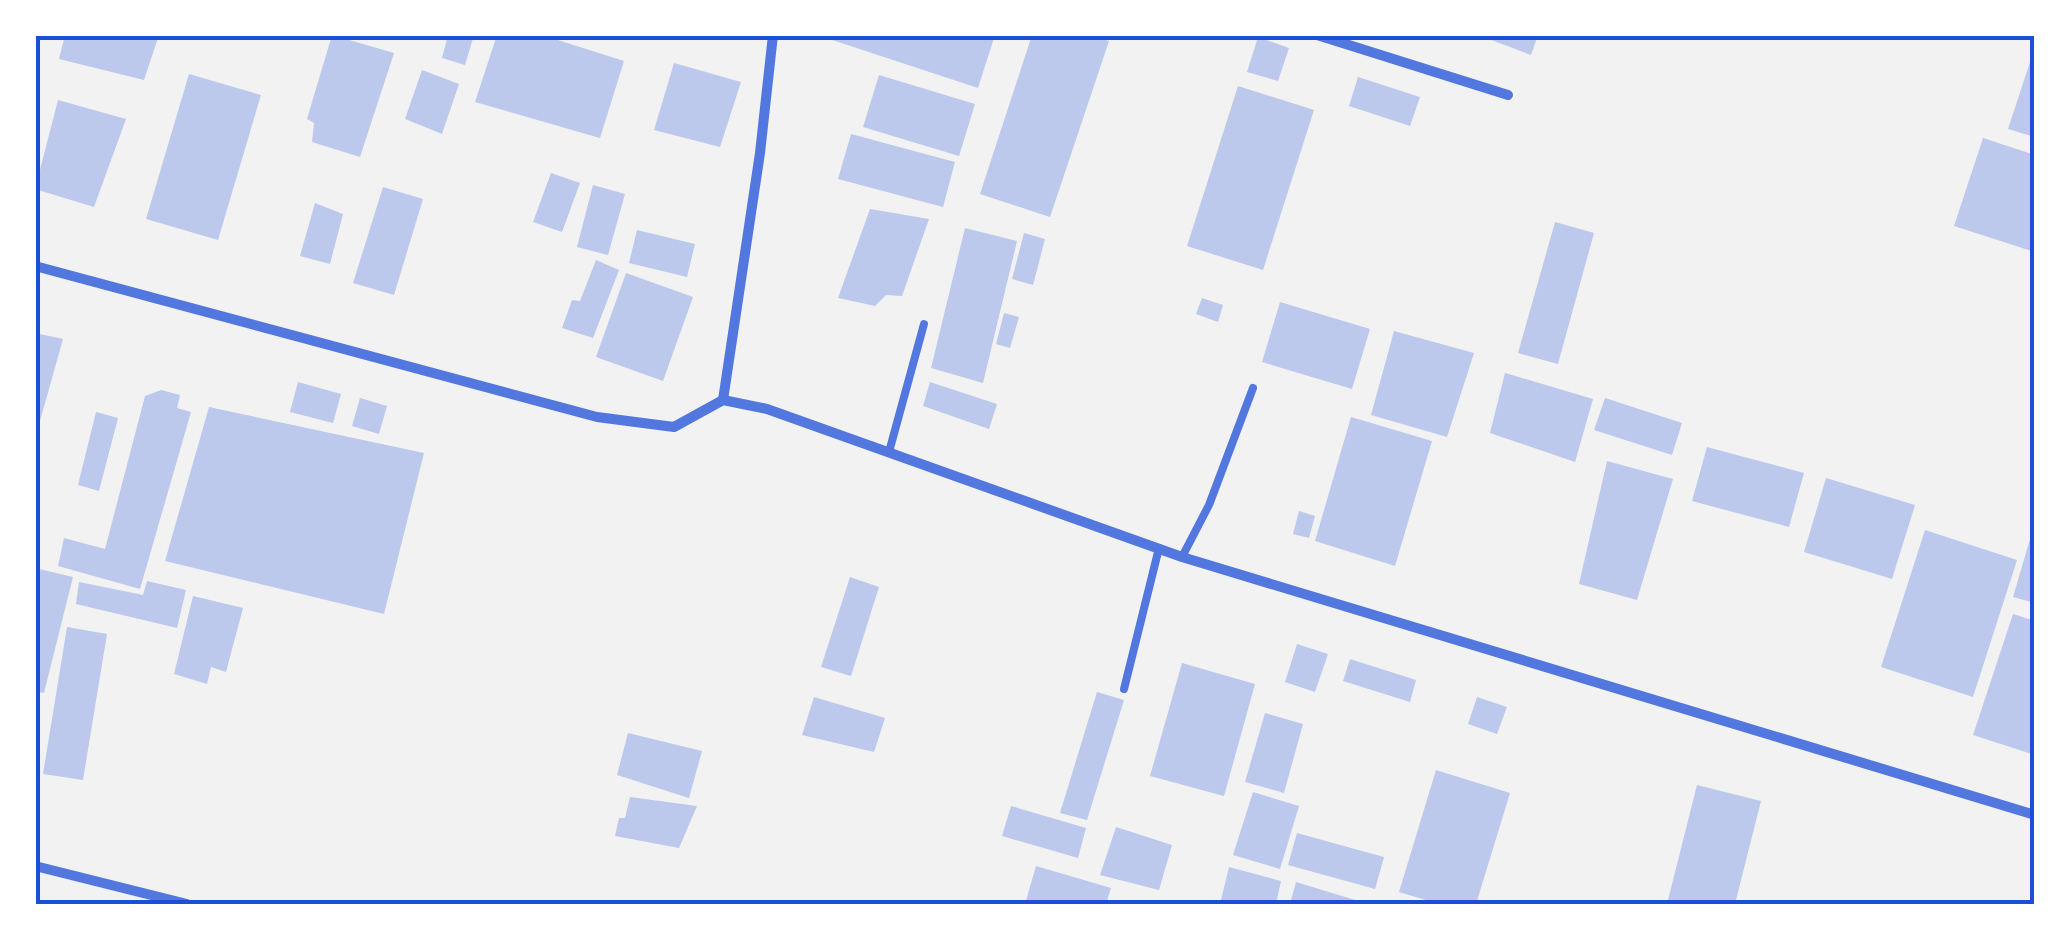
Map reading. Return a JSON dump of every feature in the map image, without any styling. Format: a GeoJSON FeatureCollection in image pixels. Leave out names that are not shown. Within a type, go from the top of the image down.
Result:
{"type":"FeatureCollection","features":[{"type":"Feature","properties":{"kind":"street"},"geometry":{"type":"LineString","coordinates":[[723,400],[760,153],[773,35]]}},
{"type":"Feature","properties":{"kind":"street"},"geometry":{"type":"LineString","coordinates":[[1316,35],[1508,95]]}},
{"type":"Feature","properties":{"kind":"street"},"geometry":{"type":"LineString","coordinates":[[35,266],[597,416],[674,427],[723,400],[767,409],[1182,557],[2035,816]]}},
{"type":"Feature","properties":{"kind":"street"},"geometry":{"type":"LineString","coordinates":[[35,866],[188,904]]}},
{"type":"Feature","properties":{"kind":"lane"},"geometry":{"type":"LineString","coordinates":[[889,452],[924,324]]}},
{"type":"Feature","properties":{"kind":"lane"},"geometry":{"type":"LineString","coordinates":[[1182,557],[1209,505],[1253,388]]}},
{"type":"Feature","properties":{"kind":"lane"},"geometry":{"type":"LineString","coordinates":[[1124,689],[1159,548]]}},
{"type":"Feature","properties":{"kind":"building"},"geometry":{"type":"Polygon","coordinates":[[[65,35],[159,35],[144,80],[59,59],[65,35]]]}},
{"type":"Feature","properties":{"kind":"building"},"geometry":{"type":"Polygon","coordinates":[[[332,35],[394,53],[360,157],[312,142],[314,123],[307,119],[332,35]]]}},
{"type":"Feature","properties":{"kind":"building"},"geometry":{"type":"Polygon","coordinates":[[[448,35],[474,35],[465,65],[442,58],[448,35]]]}},
{"type":"Feature","properties":{"kind":"building"},"geometry":{"type":"Polygon","coordinates":[[[497,35],[542,35],[624,61],[600,138],[475,102],[497,35]]]}},
{"type":"Feature","properties":{"kind":"building"},"geometry":{"type":"Polygon","coordinates":[[[817,35],[995,35],[978,88],[817,35]]]}},
{"type":"Feature","properties":{"kind":"building"},"geometry":{"type":"Polygon","coordinates":[[[1032,35],[1091,35],[1109,41],[1050,217],[980,194],[1032,35]]]}},
{"type":"Feature","properties":{"kind":"building"},"geometry":{"type":"Polygon","coordinates":[[[1478,35],[1538,35],[1531,55],[1478,35]]]}},
{"type":"Feature","properties":{"kind":"building"},"geometry":{"type":"Polygon","coordinates":[[[1258,37],[1289,48],[1278,81],[1247,72],[1258,37]]]}},
{"type":"Feature","properties":{"kind":"building"},"geometry":{"type":"Polygon","coordinates":[[[2031,59],[2035,60],[2035,137],[2008,129],[2031,59]]]}},
{"type":"Feature","properties":{"kind":"building"},"geometry":{"type":"Polygon","coordinates":[[[674,63],[741,82],[720,147],[654,130],[674,63]]]}},
{"type":"Feature","properties":{"kind":"building"},"geometry":{"type":"Polygon","coordinates":[[[422,70],[459,84],[442,134],[405,119],[422,70]]]}},
{"type":"Feature","properties":{"kind":"building"},"geometry":{"type":"Polygon","coordinates":[[[189,74],[261,95],[218,240],[146,219],[189,74]]]}},
{"type":"Feature","properties":{"kind":"building"},"geometry":{"type":"Polygon","coordinates":[[[879,75],[975,104],[959,156],[863,127],[879,75]]]}},
{"type":"Feature","properties":{"kind":"building"},"geometry":{"type":"Polygon","coordinates":[[[1358,77],[1420,97],[1410,126],[1349,106],[1358,77]]]}},
{"type":"Feature","properties":{"kind":"building"},"geometry":{"type":"Polygon","coordinates":[[[1238,86],[1314,110],[1263,270],[1187,246],[1238,86]]]}},
{"type":"Feature","properties":{"kind":"building"},"geometry":{"type":"Polygon","coordinates":[[[58,100],[126,119],[94,207],[35,189],[58,100]]]}},
{"type":"Feature","properties":{"kind":"building"},"geometry":{"type":"Polygon","coordinates":[[[851,134],[955,162],[943,207],[838,179],[851,134]]]}},
{"type":"Feature","properties":{"kind":"building"},"geometry":{"type":"Polygon","coordinates":[[[1983,138],[2035,155],[2035,252],[1954,226],[1983,138]]]}},
{"type":"Feature","properties":{"kind":"building"},"geometry":{"type":"Polygon","coordinates":[[[551,173],[580,183],[562,232],[533,222],[551,173]]]}},
{"type":"Feature","properties":{"kind":"building"},"geometry":{"type":"Polygon","coordinates":[[[593,185],[625,194],[608,255],[577,247],[593,185]]]}},
{"type":"Feature","properties":{"kind":"building"},"geometry":{"type":"Polygon","coordinates":[[[383,187],[423,199],[394,295],[353,283],[383,187]]]}},
{"type":"Feature","properties":{"kind":"building"},"geometry":{"type":"Polygon","coordinates":[[[315,203],[343,214],[330,264],[300,256],[315,203]]]}},
{"type":"Feature","properties":{"kind":"building"},"geometry":{"type":"Polygon","coordinates":[[[870,209],[929,219],[902,296],[886,295],[875,306],[838,298],[870,209]]]}},
{"type":"Feature","properties":{"kind":"building"},"geometry":{"type":"Polygon","coordinates":[[[1555,222],[1594,233],[1558,364],[1518,353],[1555,222]]]}},
{"type":"Feature","properties":{"kind":"building"},"geometry":{"type":"Polygon","coordinates":[[[965,228],[1017,241],[983,383],[931,368],[965,228]]]}},
{"type":"Feature","properties":{"kind":"building"},"geometry":{"type":"Polygon","coordinates":[[[637,230],[695,244],[687,277],[629,263],[637,230]]]}},
{"type":"Feature","properties":{"kind":"building"},"geometry":{"type":"Polygon","coordinates":[[[1024,233],[1045,239],[1033,285],[1012,279],[1024,233]]]}},
{"type":"Feature","properties":{"kind":"building"},"geometry":{"type":"Polygon","coordinates":[[[596,260],[619,270],[593,338],[562,328],[572,300],[580,301],[596,260]]]}},
{"type":"Feature","properties":{"kind":"building"},"geometry":{"type":"Polygon","coordinates":[[[626,273],[693,297],[663,381],[596,357],[626,273]]]}},
{"type":"Feature","properties":{"kind":"building"},"geometry":{"type":"Polygon","coordinates":[[[1202,298],[1223,305],[1218,322],[1196,314],[1202,298]]]}},
{"type":"Feature","properties":{"kind":"building"},"geometry":{"type":"Polygon","coordinates":[[[1280,302],[1370,329],[1352,389],[1262,362],[1280,302]]]}},
{"type":"Feature","properties":{"kind":"building"},"geometry":{"type":"Polygon","coordinates":[[[1004,313],[1019,317],[1010,348],[996,344],[1004,313]]]}},
{"type":"Feature","properties":{"kind":"building"},"geometry":{"type":"Polygon","coordinates":[[[1394,331],[1474,353],[1447,437],[1371,415],[1394,331]]]}},
{"type":"Feature","properties":{"kind":"building"},"geometry":{"type":"Polygon","coordinates":[[[35,333],[63,339],[36,435],[35,435],[35,333]]]}},
{"type":"Feature","properties":{"kind":"building"},"geometry":{"type":"Polygon","coordinates":[[[1505,373],[1593,399],[1575,462],[1490,433],[1505,373]]]}},
{"type":"Feature","properties":{"kind":"building"},"geometry":{"type":"Polygon","coordinates":[[[298,382],[341,394],[333,423],[290,412],[298,382]]]}},
{"type":"Feature","properties":{"kind":"building"},"geometry":{"type":"Polygon","coordinates":[[[930,382],[997,404],[989,429],[923,406],[930,382]]]}},
{"type":"Feature","properties":{"kind":"building"},"geometry":{"type":"Polygon","coordinates":[[[161,390],[180,395],[177,408],[191,412],[140,589],[58,566],[64,538],[105,549],[145,396],[161,390]]]}},
{"type":"Feature","properties":{"kind":"building"},"geometry":{"type":"Polygon","coordinates":[[[360,398],[387,406],[379,434],[352,426],[360,398]]]}},
{"type":"Feature","properties":{"kind":"building"},"geometry":{"type":"Polygon","coordinates":[[[1605,398],[1682,423],[1672,455],[1594,430],[1605,398]]]}},
{"type":"Feature","properties":{"kind":"building"},"geometry":{"type":"Polygon","coordinates":[[[209,407],[424,453],[384,614],[165,561],[209,407]]]}},
{"type":"Feature","properties":{"kind":"building"},"geometry":{"type":"Polygon","coordinates":[[[96,412],[118,418],[99,491],[78,485],[96,412]]]}},
{"type":"Feature","properties":{"kind":"building"},"geometry":{"type":"Polygon","coordinates":[[[1351,417],[1432,441],[1395,566],[1315,541],[1351,417]]]}},
{"type":"Feature","properties":{"kind":"building"},"geometry":{"type":"Polygon","coordinates":[[[1707,447],[1804,473],[1789,527],[1692,501],[1707,447]]]}},
{"type":"Feature","properties":{"kind":"building"},"geometry":{"type":"Polygon","coordinates":[[[1607,461],[1673,479],[1637,600],[1579,584],[1607,461]]]}},
{"type":"Feature","properties":{"kind":"building"},"geometry":{"type":"Polygon","coordinates":[[[1826,478],[1915,505],[1892,579],[1804,552],[1826,478]]]}},
{"type":"Feature","properties":{"kind":"building"},"geometry":{"type":"Polygon","coordinates":[[[1299,511],[1315,516],[1309,538],[1293,534],[1299,511]]]}},
{"type":"Feature","properties":{"kind":"building"},"geometry":{"type":"Polygon","coordinates":[[[1925,530],[2017,560],[1973,697],[1881,667],[1925,530]]]}},
{"type":"Feature","properties":{"kind":"building"},"geometry":{"type":"Polygon","coordinates":[[[2030,539],[2035,541],[2035,603],[2013,597],[2030,539]]]}},
{"type":"Feature","properties":{"kind":"building"},"geometry":{"type":"Polygon","coordinates":[[[35,568],[73,577],[44,693],[35,691],[35,568]]]}},
{"type":"Feature","properties":{"kind":"building"},"geometry":{"type":"Polygon","coordinates":[[[850,577],[879,587],[851,676],[821,667],[850,577]]]}},
{"type":"Feature","properties":{"kind":"building"},"geometry":{"type":"Polygon","coordinates":[[[147,581],[186,590],[177,628],[76,604],[79,582],[143,595],[147,581]]]}},
{"type":"Feature","properties":{"kind":"building"},"geometry":{"type":"Polygon","coordinates":[[[193,596],[243,608],[226,672],[211,667],[207,684],[174,674],[193,596]]]}},
{"type":"Feature","properties":{"kind":"building"},"geometry":{"type":"Polygon","coordinates":[[[2013,614],[2035,621],[2035,755],[1973,735],[2013,614]]]}},
{"type":"Feature","properties":{"kind":"building"},"geometry":{"type":"Polygon","coordinates":[[[67,627],[107,634],[83,780],[43,774],[67,627]]]}},
{"type":"Feature","properties":{"kind":"building"},"geometry":{"type":"Polygon","coordinates":[[[1297,644],[1328,654],[1315,692],[1285,682],[1297,644]]]}},
{"type":"Feature","properties":{"kind":"building"},"geometry":{"type":"Polygon","coordinates":[[[1350,659],[1416,680],[1410,702],[1343,681],[1350,659]]]}},
{"type":"Feature","properties":{"kind":"building"},"geometry":{"type":"Polygon","coordinates":[[[1182,663],[1255,684],[1224,796],[1150,776],[1182,663]]]}},
{"type":"Feature","properties":{"kind":"building"},"geometry":{"type":"Polygon","coordinates":[[[1097,692],[1124,700],[1087,820],[1060,813],[1097,692]]]}},
{"type":"Feature","properties":{"kind":"building"},"geometry":{"type":"Polygon","coordinates":[[[814,697],[885,718],[874,752],[802,735],[814,697]]]}},
{"type":"Feature","properties":{"kind":"building"},"geometry":{"type":"Polygon","coordinates":[[[1477,697],[1507,707],[1497,734],[1468,724],[1477,697]]]}},
{"type":"Feature","properties":{"kind":"building"},"geometry":{"type":"Polygon","coordinates":[[[1265,713],[1303,724],[1284,793],[1245,782],[1265,713]]]}},
{"type":"Feature","properties":{"kind":"building"},"geometry":{"type":"Polygon","coordinates":[[[628,733],[702,751],[689,798],[617,775],[628,733]]]}},
{"type":"Feature","properties":{"kind":"building"},"geometry":{"type":"Polygon","coordinates":[[[1436,770],[1510,793],[1476,904],[1439,904],[1399,892],[1436,770]]]}},
{"type":"Feature","properties":{"kind":"building"},"geometry":{"type":"Polygon","coordinates":[[[1697,785],[1761,801],[1735,904],[1667,904],[1697,785]]]}},
{"type":"Feature","properties":{"kind":"building"},"geometry":{"type":"Polygon","coordinates":[[[1253,792],[1299,806],[1280,869],[1233,855],[1253,792]]]}},
{"type":"Feature","properties":{"kind":"building"},"geometry":{"type":"Polygon","coordinates":[[[630,797],[697,806],[679,848],[615,836],[630,797]]]}},
{"type":"Feature","properties":{"kind":"building"},"geometry":{"type":"Polygon","coordinates":[[[1011,806],[1086,828],[1078,858],[1002,836],[1011,806]]]}},
{"type":"Feature","properties":{"kind":"building"},"geometry":{"type":"Polygon","coordinates":[[[1116,827],[1172,845],[1159,890],[1100,875],[1116,827]]]}},
{"type":"Feature","properties":{"kind":"building"},"geometry":{"type":"Polygon","coordinates":[[[1297,833],[1384,857],[1375,889],[1288,865],[1297,833]]]}},
{"type":"Feature","properties":{"kind":"building"},"geometry":{"type":"Polygon","coordinates":[[[1036,866],[1111,888],[1106,904],[1025,904],[1036,866]]]}},
{"type":"Feature","properties":{"kind":"building"},"geometry":{"type":"Polygon","coordinates":[[[1229,867],[1281,881],[1276,904],[1220,904],[1229,867]]]}},
{"type":"Feature","properties":{"kind":"building"},"geometry":{"type":"Polygon","coordinates":[[[1296,882],[1365,903],[1365,904],[1290,904],[1296,882]]]}}]}
